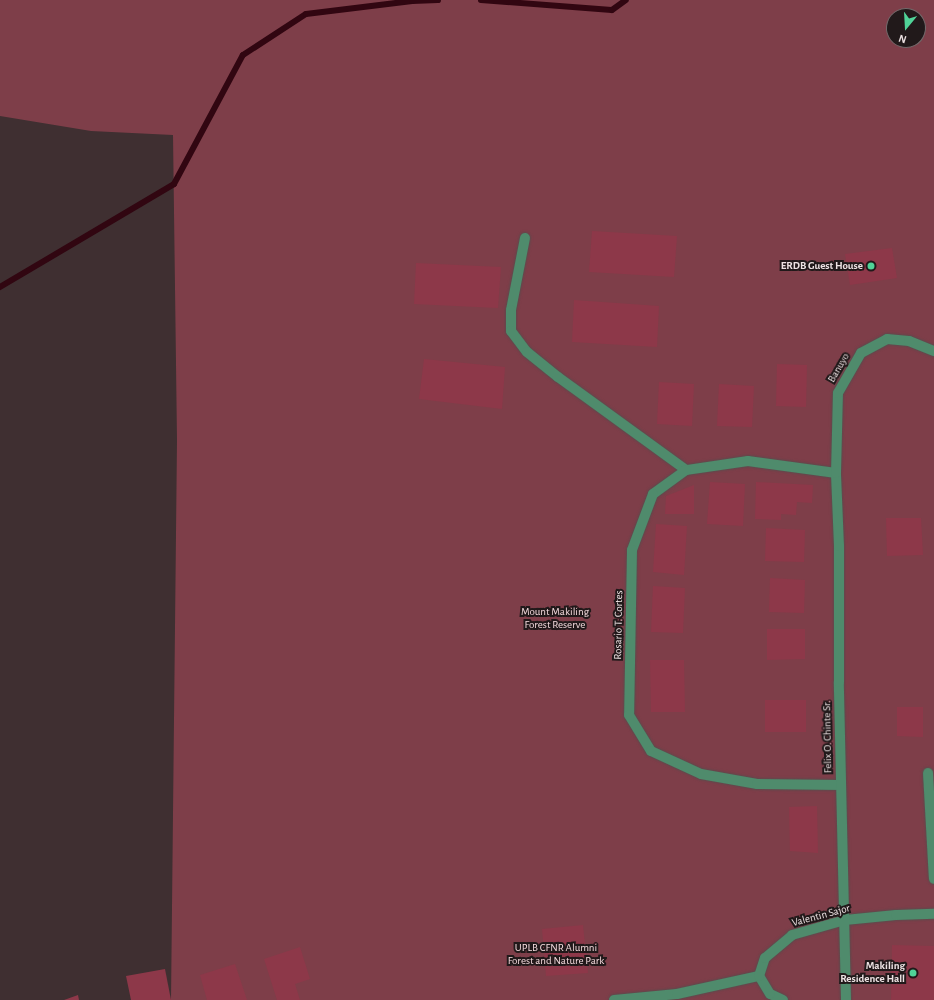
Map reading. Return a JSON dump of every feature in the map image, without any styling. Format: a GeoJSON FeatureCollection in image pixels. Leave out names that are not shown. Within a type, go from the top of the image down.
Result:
{"type":"FeatureCollection","features":[{"type":"Feature","properties":{"kind":"street"},"geometry":{"type":"LineString","coordinates":[[525,238],[511,310],[511,331],[527,352],[558,377],[686,470]]}},
{"type":"Feature","properties":{"kind":"street","name":"Banuyo"},"geometry":{"type":"LineString","coordinates":[[836,473],[838,394],[861,353],[887,339],[909,340],[934,352]]}},
{"type":"Feature","properties":{"kind":"street","name":"Rosario T. Cortes"},"geometry":{"type":"LineString","coordinates":[[836,473],[748,461],[686,470],[653,494],[632,550],[629,715],[651,751],[702,774],[757,784],[841,785]]}},
{"type":"Feature","properties":{"kind":"street","name":"Felix O. Chinte Sr."},"geometry":{"type":"LineString","coordinates":[[836,473],[846,1000]]}},
{"type":"Feature","properties":{"kind":"street"},"geometry":{"type":"LineString","coordinates":[[928,773],[934,879]]}},
{"type":"Feature","properties":{"kind":"street","name":"Valentin Sajor"},"geometry":{"type":"LineString","coordinates":[[760,976],[765,958],[792,935],[845,920],[896,915],[934,914]]}},
{"type":"Feature","properties":{"kind":"street"},"geometry":{"type":"LineString","coordinates":[[614,1000],[677,994],[760,976],[770,994],[783,1000]]}},
{"type":"Feature","properties":{"kind":"green space","name":"Mount Makiling Forest Reserve"},"geometry":{"type":"Polygon","coordinates":[[[0,0],[934,0],[934,1000],[171,1000],[177,440],[173,135],[91,131],[0,116],[0,0]]]}},
{"type":"Feature","properties":{"kind":"building"},"geometry":{"type":"Polygon","coordinates":[[[592,231],[677,236],[674,277],[589,272],[592,231]]]}},
{"type":"Feature","properties":{"kind":"building","name":"ERDB Guest House"},"geometry":{"type":"Polygon","coordinates":[[[892,248],[897,278],[850,285],[845,254],[892,248]]]}},
{"type":"Feature","properties":{"kind":"building"},"geometry":{"type":"Polygon","coordinates":[[[416,263],[501,267],[498,308],[414,304],[416,263]]]}},
{"type":"Feature","properties":{"kind":"building"},"geometry":{"type":"Polygon","coordinates":[[[574,300],[659,306],[657,347],[572,342],[574,300]]]}},
{"type":"Feature","properties":{"kind":"building"},"geometry":{"type":"Polygon","coordinates":[[[424,359],[505,367],[502,409],[419,399],[424,359]]]}},
{"type":"Feature","properties":{"kind":"building"},"geometry":{"type":"Polygon","coordinates":[[[777,364],[807,365],[806,407],[776,406],[777,364]]]}},
{"type":"Feature","properties":{"kind":"building"},"geometry":{"type":"Polygon","coordinates":[[[659,382],[694,384],[692,426],[657,424],[659,382]]]}},
{"type":"Feature","properties":{"kind":"building"},"geometry":{"type":"Polygon","coordinates":[[[719,384],[754,386],[752,427],[717,426],[719,384]]]}},
{"type":"Feature","properties":{"kind":"building"},"geometry":{"type":"Polygon","coordinates":[[[710,482],[745,484],[743,526],[707,524],[710,482]]]}},
{"type":"Feature","properties":{"kind":"building"},"geometry":{"type":"Polygon","coordinates":[[[756,482],[813,485],[812,503],[797,502],[796,515],[781,514],[781,520],[755,519],[756,482]]]}},
{"type":"Feature","properties":{"kind":"building"},"geometry":{"type":"Polygon","coordinates":[[[694,485],[694,514],[665,514],[666,496],[694,485]]]}},
{"type":"Feature","properties":{"kind":"building"},"geometry":{"type":"Polygon","coordinates":[[[886,518],[921,518],[923,555],[887,556],[886,518]]]}},
{"type":"Feature","properties":{"kind":"building"},"geometry":{"type":"Polygon","coordinates":[[[656,524],[687,526],[684,575],[653,572],[656,524]]]}},
{"type":"Feature","properties":{"kind":"building"},"geometry":{"type":"Polygon","coordinates":[[[766,528],[805,530],[804,562],[765,561],[766,528]]]}},
{"type":"Feature","properties":{"kind":"building"},"geometry":{"type":"Polygon","coordinates":[[[770,578],[805,580],[804,613],[769,612],[770,578]]]}},
{"type":"Feature","properties":{"kind":"building"},"geometry":{"type":"Polygon","coordinates":[[[653,586],[685,588],[683,633],[651,632],[653,586]]]}},
{"type":"Feature","properties":{"kind":"building"},"geometry":{"type":"Polygon","coordinates":[[[767,629],[805,629],[805,659],[767,660],[767,629]]]}},
{"type":"Feature","properties":{"kind":"building"},"geometry":{"type":"Polygon","coordinates":[[[650,660],[684,660],[685,712],[651,712],[650,660]]]}},
{"type":"Feature","properties":{"kind":"building"},"geometry":{"type":"Polygon","coordinates":[[[765,700],[806,700],[806,732],[765,732],[765,700]]]}},
{"type":"Feature","properties":{"kind":"building"},"geometry":{"type":"Polygon","coordinates":[[[897,707],[923,707],[923,737],[897,736],[897,707]]]}},
{"type":"Feature","properties":{"kind":"building"},"geometry":{"type":"Polygon","coordinates":[[[817,806],[818,853],[790,851],[789,807],[817,806]]]}},
{"type":"Feature","properties":{"kind":"building"},"geometry":{"type":"Polygon","coordinates":[[[583,925],[588,973],[546,976],[542,929],[583,925]]]}},
{"type":"Feature","properties":{"kind":"building","name":"Makiling Residence Hall"},"geometry":{"type":"Polygon","coordinates":[[[892,945],[934,946],[934,1000],[891,1000],[892,945]]]}},
{"type":"Feature","properties":{"kind":"building"},"geometry":{"type":"Polygon","coordinates":[[[300,947],[310,979],[295,984],[300,1000],[277,1000],[264,959],[300,947]]]}},
{"type":"Feature","properties":{"kind":"building"},"geometry":{"type":"Polygon","coordinates":[[[235,964],[247,1000],[207,1000],[200,975],[235,964]]]}},
{"type":"Feature","properties":{"kind":"building"},"geometry":{"type":"Polygon","coordinates":[[[165,969],[171,1000],[131,1000],[126,976],[165,969]]]}},
{"type":"Feature","properties":{"kind":"building"},"geometry":{"type":"Polygon","coordinates":[[[78,995],[79,1000],[64,1000],[78,995]]]}},
{"type":"Feature","properties":{"kind":"waterway"},"geometry":{"type":"LineString","coordinates":[[0,287],[174,184],[243,55],[306,14],[412,1],[438,0]]}},
{"type":"Feature","properties":{"kind":"waterway"},"geometry":{"type":"LineString","coordinates":[[481,0],[612,10],[626,0]]}},
{"type":"Feature","properties":{"kind":"place","name":"ERDB Guest House"},"geometry":{"type":"Point","coordinates":[871,266]}},
{"type":"Feature","properties":{"kind":"place","name":"Makiling Residence Hall"},"geometry":{"type":"Point","coordinates":[913,973]}},
{"type":"Feature","properties":{"kind":"park label","name":"UPLB CFNR Alumni Forest and Nature Park"},"geometry":{"type":"Point","coordinates":[556,955]}}]}
